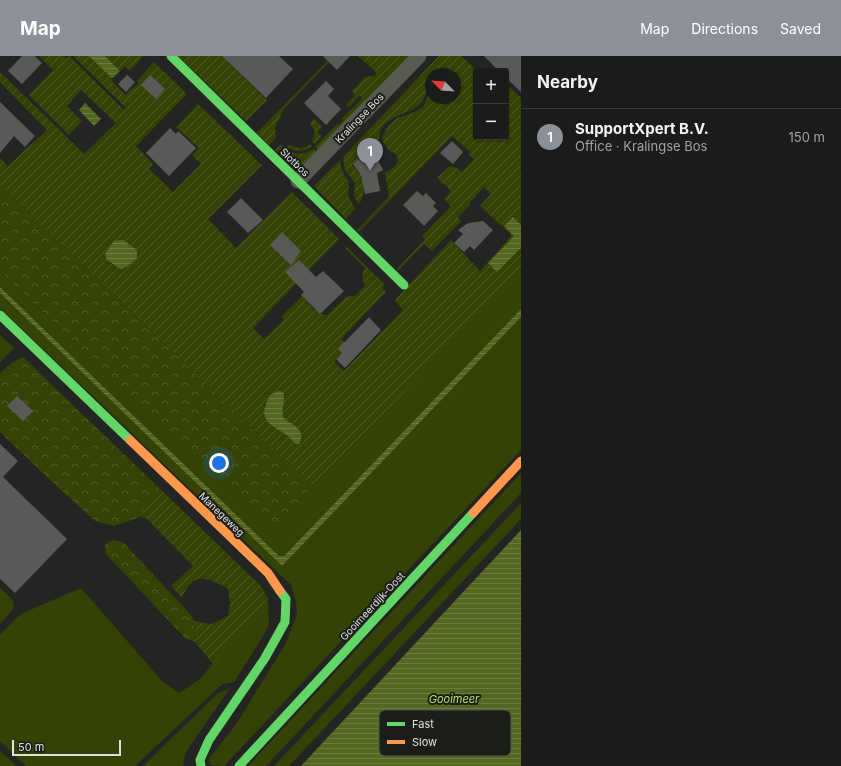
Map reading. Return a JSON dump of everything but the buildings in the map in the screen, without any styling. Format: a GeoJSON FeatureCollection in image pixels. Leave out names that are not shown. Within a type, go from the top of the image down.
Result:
{"type":"FeatureCollection","features":[{"type":"Feature","properties":{"kind":"street","name":"Slotbos"},"geometry":{"type":"LineString","coordinates":[[171,56],[404,284]]}},
{"type":"Feature","properties":{"kind":"street","name":"Kralingse Bos"},"geometry":{"type":"LineString","coordinates":[[298,181],[419,56]]}},
{"type":"Feature","properties":{"kind":"street","name":"Manegeweg"},"geometry":{"type":"LineString","coordinates":[[0,315],[268,573],[286,599],[285,622],[265,658],[209,740],[200,760],[201,766]]}},
{"type":"Feature","properties":{"kind":"street","name":"Gooimeerdijk-Oost"},"geometry":{"type":"LineString","coordinates":[[239,766],[521,460]]}},
{"type":"Feature","properties":{"kind":"green space"},"geometry":{"type":"Polygon","coordinates":[[[39,56],[64,56],[66,59],[69,56],[124,110],[126,108],[73,56],[143,56],[130,71],[125,66],[111,80],[125,95],[139,83],[137,81],[154,62],[187,94],[136,146],[153,164],[149,169],[173,192],[201,164],[192,155],[199,148],[176,127],[198,104],[262,165],[208,219],[236,248],[292,192],[339,239],[253,328],[264,339],[284,320],[281,317],[302,296],[313,309],[326,316],[346,297],[354,297],[365,286],[362,277],[365,268],[345,248],[346,246],[385,285],[382,288],[386,292],[341,339],[345,343],[342,353],[334,362],[344,371],[403,310],[395,300],[451,240],[480,271],[512,235],[480,206],[491,194],[484,187],[470,202],[470,205],[458,217],[461,221],[432,251],[424,244],[398,271],[397,269],[425,240],[422,236],[451,206],[444,199],[451,191],[437,178],[450,166],[455,167],[462,172],[474,159],[468,154],[470,152],[452,136],[359,232],[357,230],[389,197],[385,173],[392,169],[398,162],[397,156],[388,150],[383,142],[382,137],[387,128],[397,118],[415,112],[423,107],[425,103],[461,104],[461,68],[428,68],[439,56],[461,56],[474,68],[473,140],[509,140],[509,87],[521,98],[521,270],[313,487],[0,185],[0,158],[8,166],[47,130],[0,82],[0,72],[84,154],[116,123],[81,90],[67,106],[82,121],[69,135],[29,95],[53,70],[39,56]]]}},
{"type":"Feature","properties":{"kind":"green space"},"geometry":{"type":"Polygon","coordinates":[[[178,56],[232,56],[227,61],[267,100],[246,121],[178,56]]]}},
{"type":"Feature","properties":{"kind":"green space"},"geometry":{"type":"Polygon","coordinates":[[[323,56],[335,56],[283,110],[275,128],[276,138],[269,145],[257,133],[327,61],[323,56]]]}},
{"type":"Feature","properties":{"kind":"green space"},"geometry":{"type":"Polygon","coordinates":[[[358,56],[411,56],[320,151],[315,147],[337,124],[339,125],[343,121],[342,118],[362,99],[361,96],[359,96],[349,107],[346,105],[355,95],[352,91],[365,77],[375,76],[376,72],[358,56]]]}},
{"type":"Feature","properties":{"kind":"green space"},"geometry":{"type":"Polygon","coordinates":[[[425,71],[425,96],[420,104],[414,109],[388,121],[383,126],[380,132],[379,140],[383,152],[375,157],[367,150],[352,165],[361,175],[363,182],[363,195],[358,204],[354,195],[355,183],[345,170],[343,157],[425,71]]]}},
{"type":"Feature","properties":{"kind":"green space"},"geometry":{"type":"Polygon","coordinates":[[[314,119],[322,127],[318,132],[322,137],[315,144],[312,142],[315,131],[310,123],[314,119]]]}},
{"type":"Feature","properties":{"kind":"green space"},"geometry":{"type":"Polygon","coordinates":[[[310,144],[312,146],[303,151],[297,151],[287,147],[289,145],[299,148],[310,144]]]}},
{"type":"Feature","properties":{"kind":"green space"},"geometry":{"type":"Polygon","coordinates":[[[281,145],[289,151],[301,154],[314,149],[318,153],[306,166],[295,168],[275,150],[281,145]]]}},
{"type":"Feature","properties":{"kind":"green space"},"geometry":{"type":"Polygon","coordinates":[[[340,160],[343,172],[349,182],[348,195],[355,209],[346,219],[314,186],[340,160]]]}},
{"type":"Feature","properties":{"kind":"green space"},"geometry":{"type":"Polygon","coordinates":[[[0,185],[313,487],[271,530],[0,271],[0,185]]]}},
{"type":"Feature","properties":{"kind":"green space"},"geometry":{"type":"Polygon","coordinates":[[[521,270],[521,309],[284,556],[279,556],[0,287],[0,271],[271,530],[521,270]]]}},
{"type":"Feature","properties":{"kind":"green space"},"geometry":{"type":"Polygon","coordinates":[[[0,293],[282,566],[521,317],[521,450],[224,766],[211,765],[209,759],[237,723],[286,643],[297,614],[296,602],[291,585],[0,308],[0,293]]]}},
{"type":"Feature","properties":{"kind":"green space"},"geometry":{"type":"Polygon","coordinates":[[[0,335],[14,348],[0,362],[0,335]]]}},
{"type":"Feature","properties":{"kind":"green space"},"geometry":{"type":"Polygon","coordinates":[[[23,357],[152,481],[155,492],[140,517],[114,526],[95,521],[0,432],[0,373],[13,362],[23,357]]]}},
{"type":"Feature","properties":{"kind":"green space"},"geometry":{"type":"Polygon","coordinates":[[[521,473],[521,493],[269,763],[265,766],[248,766],[521,473]]]}},
{"type":"Feature","properties":{"kind":"green space"},"geometry":{"type":"Polygon","coordinates":[[[152,481],[261,586],[268,598],[213,664],[195,642],[194,621],[211,624],[228,616],[230,603],[228,589],[207,579],[201,579],[196,580],[186,589],[182,598],[171,586],[193,566],[146,518],[140,517],[155,492],[152,481]]]}},
{"type":"Feature","properties":{"kind":"green space"},"geometry":{"type":"Polygon","coordinates":[[[521,503],[521,519],[289,766],[274,766],[521,503]]]}},
{"type":"Feature","properties":{"kind":"green space"},"geometry":{"type":"Polygon","coordinates":[[[112,540],[123,542],[192,616],[194,621],[195,642],[185,638],[106,554],[105,545],[112,540]]]}},
{"type":"Feature","properties":{"kind":"green space"},"geometry":{"type":"Polygon","coordinates":[[[0,588],[11,598],[14,605],[13,609],[0,624],[0,588]]]}},
{"type":"Feature","properties":{"kind":"green space"},"geometry":{"type":"Polygon","coordinates":[[[81,588],[162,681],[179,693],[200,679],[268,598],[269,625],[234,682],[223,684],[217,689],[135,766],[26,766],[0,741],[0,635],[23,613],[81,588]]]}},
{"type":"Feature","properties":{"kind":"green space"},"geometry":{"type":"Polygon","coordinates":[[[230,688],[186,752],[183,763],[184,766],[143,766],[217,694],[230,688]]]}},
{"type":"Feature","properties":{"kind":"green space"},"geometry":{"type":"Polygon","coordinates":[[[0,751],[17,766],[0,766],[0,751]]]}},
{"type":"Feature","properties":{"kind":"water"},"geometry":{"type":"Polygon","coordinates":[[[89,56],[105,56],[120,71],[112,78],[89,56]]]}},
{"type":"Feature","properties":{"kind":"water"},"geometry":{"type":"Polygon","coordinates":[[[85,103],[101,119],[94,126],[79,110],[85,103]]]}},
{"type":"Feature","properties":{"kind":"water"},"geometry":{"type":"Polygon","coordinates":[[[513,217],[521,225],[521,248],[497,272],[488,263],[514,236],[504,226],[513,217]]]}},
{"type":"Feature","properties":{"kind":"water"},"geometry":{"type":"Polygon","coordinates":[[[123,240],[137,250],[137,258],[128,266],[121,269],[107,260],[105,254],[114,241],[123,240]]]}},
{"type":"Feature","properties":{"kind":"water"},"geometry":{"type":"Polygon","coordinates":[[[0,287],[279,556],[284,556],[521,309],[521,317],[282,566],[0,293],[0,287]]]}},
{"type":"Feature","properties":{"kind":"water"},"geometry":{"type":"Polygon","coordinates":[[[278,391],[283,392],[284,395],[283,417],[300,431],[301,439],[299,444],[294,443],[265,418],[264,412],[266,404],[269,398],[278,391]]]}},
{"type":"Feature","properties":{"kind":"water","name":"Gooimeer"},"geometry":{"type":"Polygon","coordinates":[[[521,530],[521,766],[301,766],[521,530]]]}},
{"type":"Feature","properties":{"kind":"traffic: fast"},"geometry":{"type":"LineString","coordinates":[[171,56],[404,285]]}},
{"type":"Feature","properties":{"kind":"traffic: fast"},"geometry":{"type":"LineString","coordinates":[[0,315],[130,440]]}},
{"type":"Feature","properties":{"kind":"traffic: fast"},"geometry":{"type":"LineString","coordinates":[[239,766],[473,513]]}},
{"type":"Feature","properties":{"kind":"traffic: fast"},"geometry":{"type":"LineString","coordinates":[[201,766],[200,760],[209,740],[265,658],[285,622],[286,599],[280,591]]}},
{"type":"Feature","properties":{"kind":"traffic: slow"},"geometry":{"type":"LineString","coordinates":[[130,440],[268,573],[280,591]]}},
{"type":"Feature","properties":{"kind":"traffic: slow"},"geometry":{"type":"LineString","coordinates":[[473,513],[521,461]]}},
{"type":"Feature","properties":{"kind":"place","name":"SupportXpert B.V."},"geometry":{"type":"Point","coordinates":[370,171]}}]}
